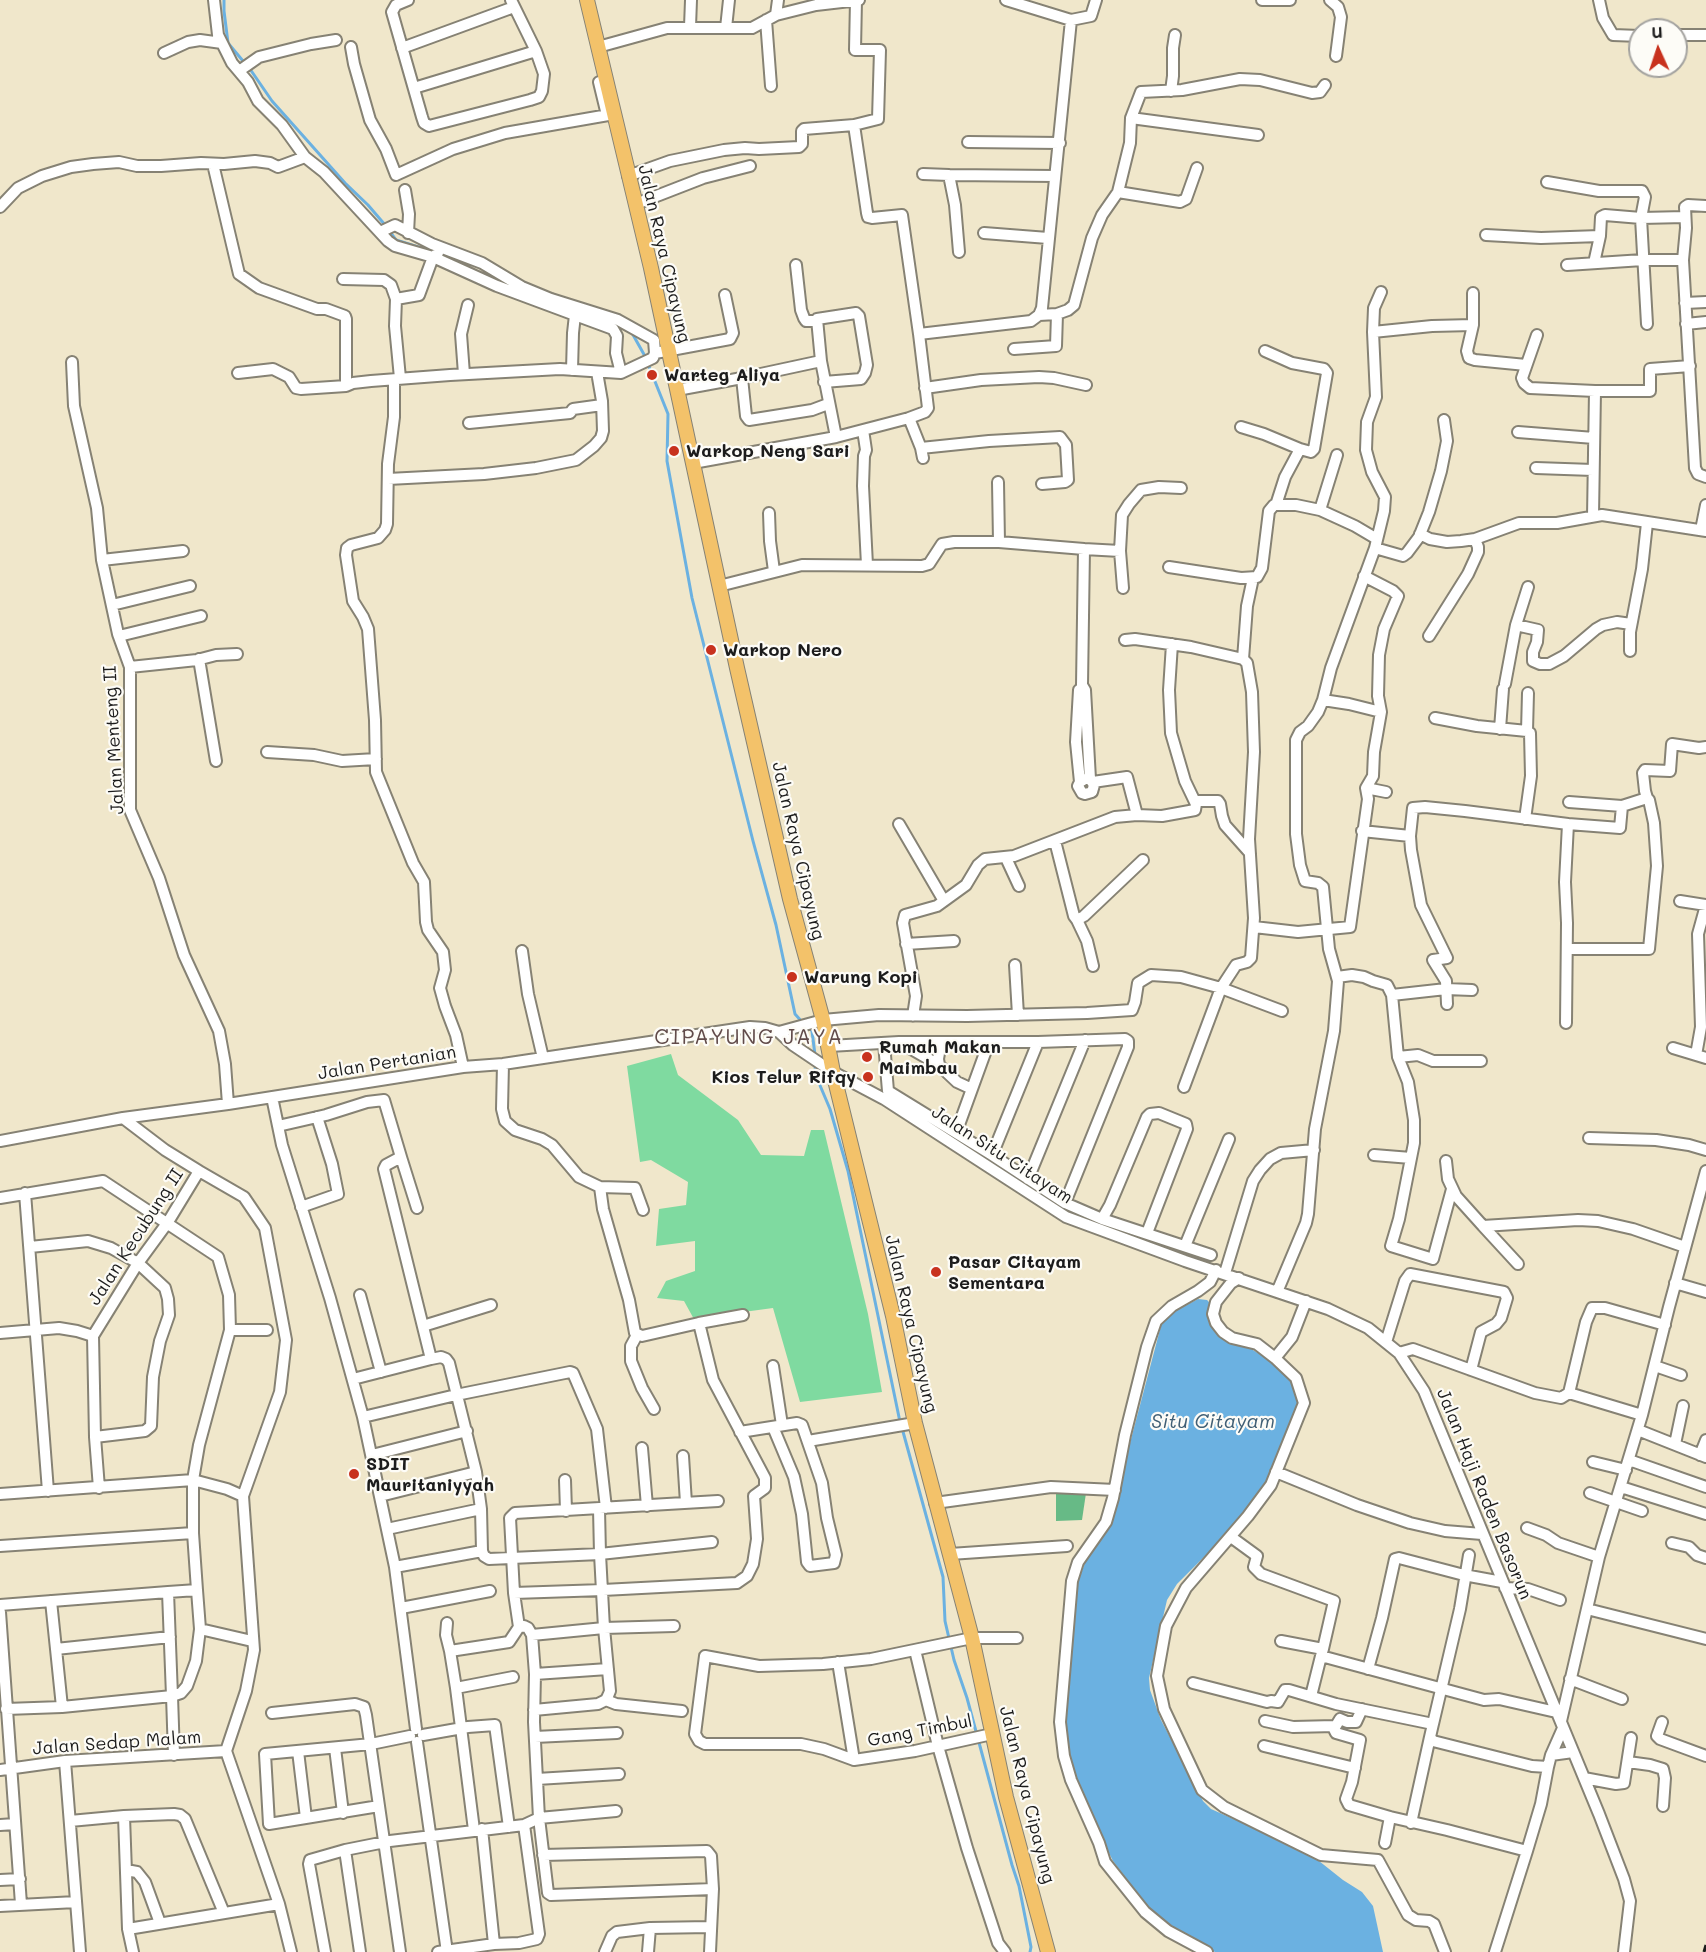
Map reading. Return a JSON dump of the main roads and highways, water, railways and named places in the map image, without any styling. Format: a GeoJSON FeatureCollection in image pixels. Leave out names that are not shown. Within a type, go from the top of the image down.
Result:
{"type":"FeatureCollection","features":[{"type":"Feature","properties":{"kind":"main road","name":"Jalan Raya Cipayung"},"geometry":{"type":"LineString","coordinates":[[586,0],[598,47],[610,115],[636,204],[659,348],[677,390],[818,1022],[829,1046],[833,1072],[893,1316],[911,1423],[972,1638],[988,1735],[1048,1952]]}},
{"type":"Feature","properties":{"kind":"water","name":"Situ Citayam"},"geometry":{"type":"Polygon","coordinates":[[[1198,1299],[1207,1300],[1210,1303],[1215,1326],[1275,1364],[1290,1377],[1296,1386],[1300,1400],[1272,1476],[1247,1510],[1177,1584],[1167,1600],[1149,1678],[1150,1690],[1161,1720],[1203,1801],[1211,1809],[1314,1857],[1362,1892],[1373,1906],[1383,1952],[1215,1952],[1158,1920],[1148,1908],[1113,1861],[1077,1782],[1065,1723],[1075,1590],[1086,1560],[1107,1530],[1162,1322],[1168,1315],[1198,1299]]]}},
{"type":"Feature","properties":{"kind":"waterway"},"geometry":{"type":"LineString","coordinates":[[224,0],[228,43],[243,61]]}},
{"type":"Feature","properties":{"kind":"waterway"},"geometry":{"type":"LineString","coordinates":[[250,69],[272,101],[386,226]]}},
{"type":"Feature","properties":{"kind":"waterway"},"geometry":{"type":"LineString","coordinates":[[390,232],[396,240],[434,252]]}},
{"type":"Feature","properties":{"kind":"waterway"},"geometry":{"type":"LineString","coordinates":[[632,333],[646,358]]}},
{"type":"Feature","properties":{"kind":"waterway"},"geometry":{"type":"LineString","coordinates":[[648,364],[668,414],[667,461],[692,598],[776,925],[795,1014],[803,1023]]}},
{"type":"Feature","properties":{"kind":"waterway"},"geometry":{"type":"LineString","coordinates":[[808,1027],[812,1031],[815,1055]]}},
{"type":"Feature","properties":{"kind":"waterway"},"geometry":{"type":"LineString","coordinates":[[815,1065],[816,1076],[830,1109],[848,1171],[900,1422]]}},
{"type":"Feature","properties":{"kind":"waterway"},"geometry":{"type":"LineString","coordinates":[[902,1428],[943,1577],[945,1621],[954,1660],[967,1698],[1019,1886],[1031,1947],[1030,1952]]}},
{"type":"Feature","properties":{"kind":"railway"},"geometry":{"type":"LineString","coordinates":[[1704,1952],[1706,1945]]}},
{"type":"Feature","properties":{"kind":"place","name":"Warteg Aliya"},"geometry":{"type":"Point","coordinates":[652,375]}},
{"type":"Feature","properties":{"kind":"place","name":"Warkop Neng Sari"},"geometry":{"type":"Point","coordinates":[674,451]}},
{"type":"Feature","properties":{"kind":"place","name":"Warkop Nero"},"geometry":{"type":"Point","coordinates":[711,650]}},
{"type":"Feature","properties":{"kind":"place","name":"Warung Kopi"},"geometry":{"type":"Point","coordinates":[792,977]}},
{"type":"Feature","properties":{"kind":"place","name":"Rumah Makan Maimbau"},"geometry":{"type":"Point","coordinates":[867,1057]}},
{"type":"Feature","properties":{"kind":"place","name":"Kios Telur Rifqy"},"geometry":{"type":"Point","coordinates":[868,1077]}},
{"type":"Feature","properties":{"kind":"place","name":"Pasar Citayam Sementara"},"geometry":{"type":"Point","coordinates":[936,1272]}},
{"type":"Feature","properties":{"kind":"place","name":"SDIT Mauritaniyyah"},"geometry":{"type":"Point","coordinates":[354,1474]}},
{"type":"Feature","properties":{"kind":"district","name":"CIPAYUNG JAYA"},"geometry":{"type":"Point","coordinates":[749,1038]}}]}
